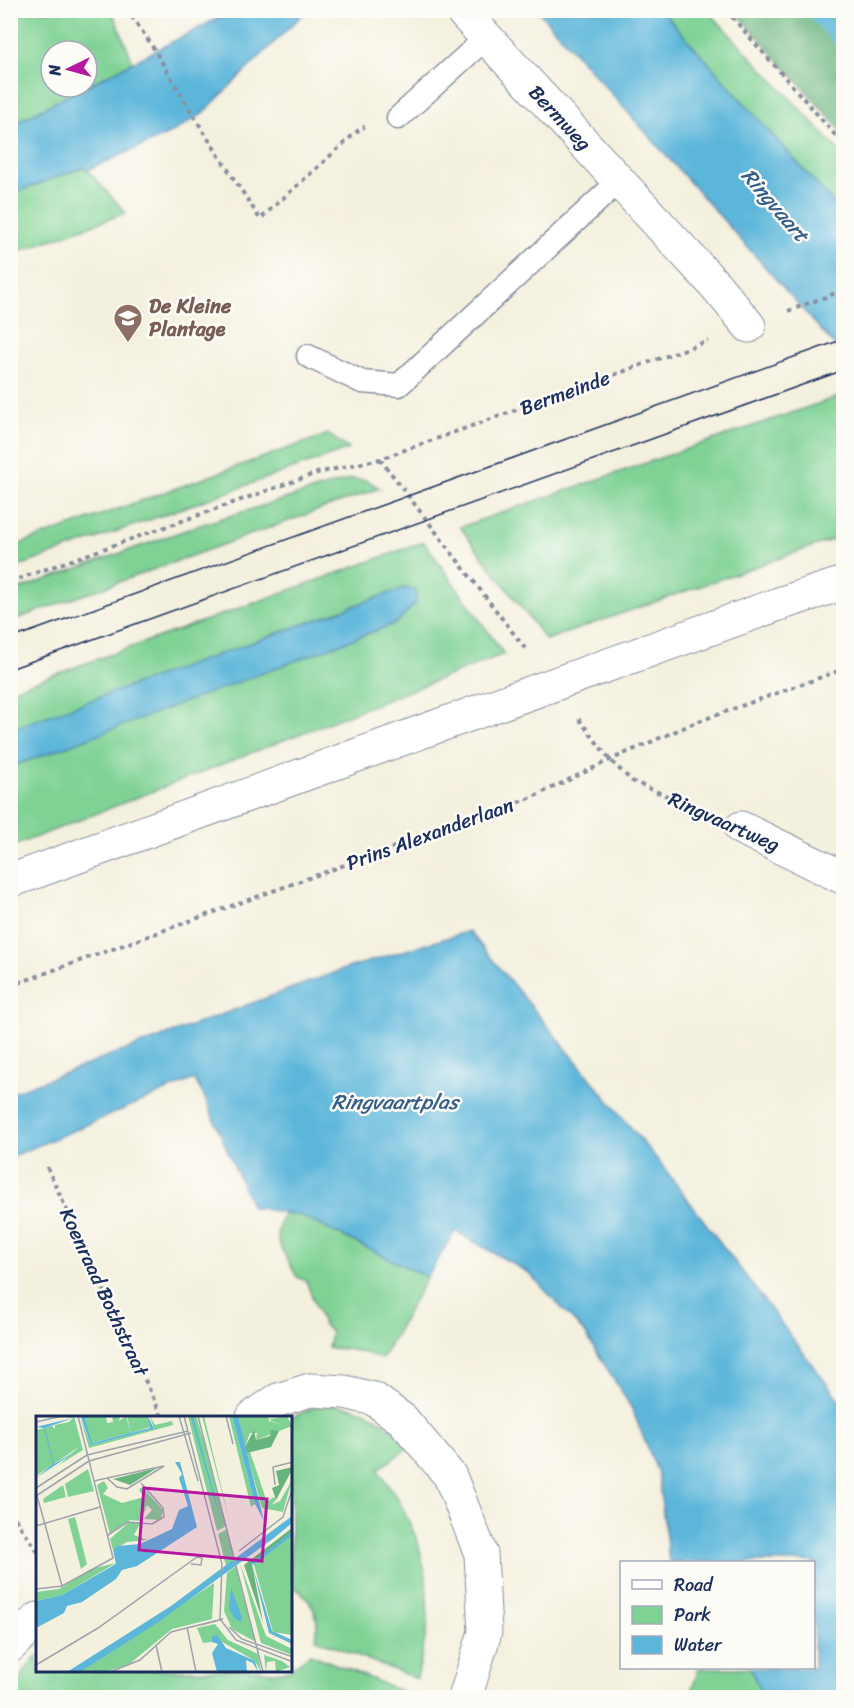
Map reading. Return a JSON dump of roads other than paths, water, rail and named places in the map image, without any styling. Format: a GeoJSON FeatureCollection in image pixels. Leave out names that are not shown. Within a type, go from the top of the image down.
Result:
{"type":"FeatureCollection","features":[{"type":"Feature","properties":{"kind":"street","name":"Bermweg"},"geometry":{"type":"LineString","coordinates":[[461,10],[716,285],[758,323]]}},
{"type":"Feature","properties":{"kind":"street"},"geometry":{"type":"LineString","coordinates":[[10,880],[843,583]]}},
{"type":"Feature","properties":{"kind":"street","name":"Ringvaartweg"},"geometry":{"type":"LineString","coordinates":[[741,828],[843,878]]}},
{"type":"Feature","properties":{"kind":"street"},"geometry":{"type":"LineString","coordinates":[[254,1416],[278,1400],[310,1390],[345,1392],[374,1399],[403,1420],[450,1476],[481,1554],[484,1632],[465,1698]]}},
{"type":"Feature","properties":{"kind":"street"},"geometry":{"type":"LineString","coordinates":[[10,1646],[36,1621]]}},
{"type":"Feature","properties":{"kind":"lane"},"geometry":{"type":"LineString","coordinates":[[398,118],[486,38]]}},
{"type":"Feature","properties":{"kind":"lane"},"geometry":{"type":"LineString","coordinates":[[308,356],[362,382],[399,385],[619,181]]}},
{"type":"Feature","properties":{"kind":"water"},"geometry":{"type":"Polygon","coordinates":[[[232,11],[300,11],[303,14],[201,115],[169,134],[87,170],[84,167],[11,194],[11,125],[61,99],[99,99],[99,80],[232,11]]]}},
{"type":"Feature","properties":{"kind":"water","name":"Ringvaart"},"geometry":{"type":"Polygon","coordinates":[[[538,11],[662,11],[843,214],[843,355],[538,11]]]}},
{"type":"Feature","properties":{"kind":"water"},"geometry":{"type":"Polygon","coordinates":[[[404,588],[416,590],[416,603],[396,623],[11,767],[11,729],[404,588]]]}},
{"type":"Feature","properties":{"kind":"water","name":"Ringvaartplas"},"geometry":{"type":"Polygon","coordinates":[[[469,931],[661,1164],[843,1405],[843,1697],[763,1697],[750,1669],[815,1669],[815,1561],[669,1561],[658,1473],[631,1407],[585,1333],[529,1273],[455,1231],[427,1277],[299,1215],[252,1207],[203,1094],[194,1079],[11,1157],[11,1093],[341,970],[469,931]]]}},
{"type":"Feature","properties":{"kind":"waterway"},"geometry":{"type":"LineString","coordinates":[[812,10],[844,43]]}},
{"type":"Feature","properties":{"kind":"tram line"},"geometry":{"type":"LineString","coordinates":[[10,639],[844,339]]}},
{"type":"Feature","properties":{"kind":"tram line"},"geometry":{"type":"LineString","coordinates":[[10,669],[844,370]]}},
{"type":"Feature","properties":{"kind":"place","name":"De Kleine Plantage"},"geometry":{"type":"Point","coordinates":[128,344]}}]}
